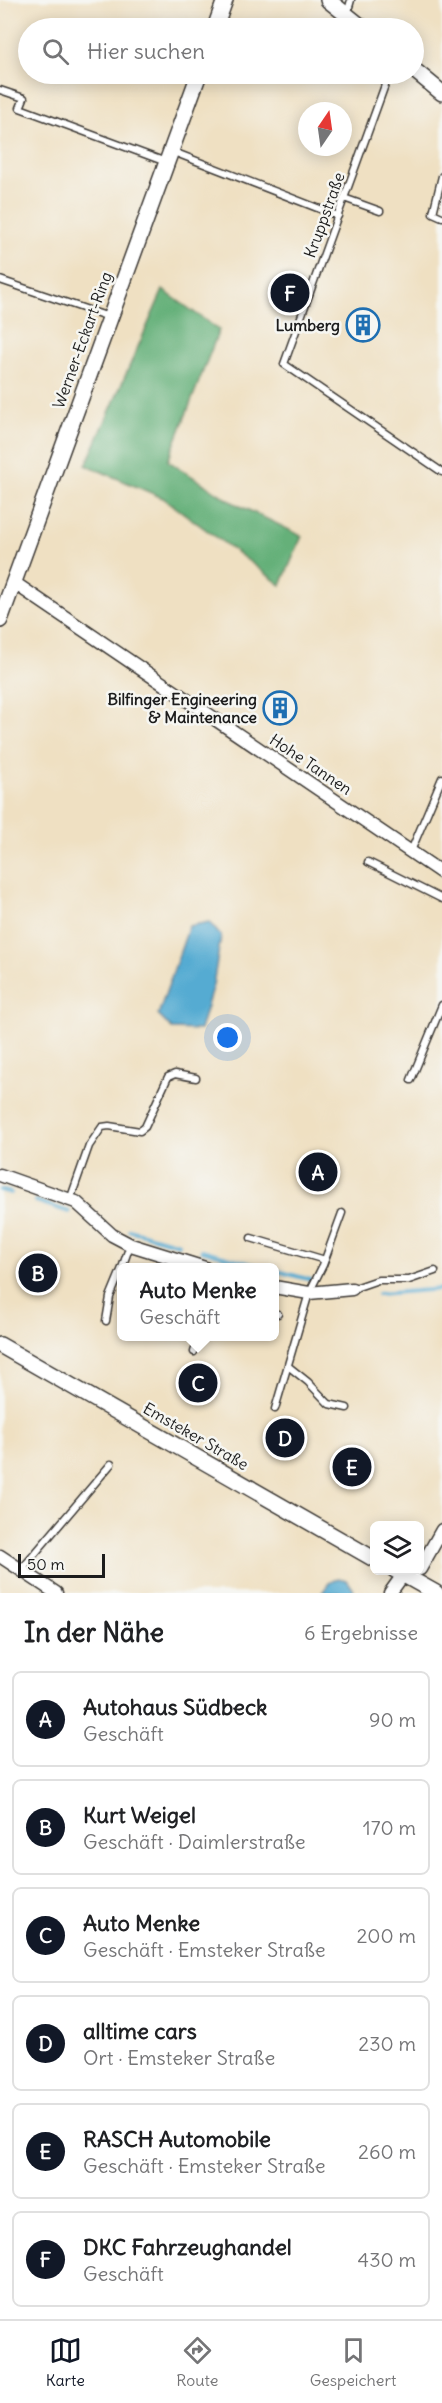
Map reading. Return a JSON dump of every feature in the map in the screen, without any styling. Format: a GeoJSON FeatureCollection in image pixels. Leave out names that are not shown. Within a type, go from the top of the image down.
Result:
{"type":"FeatureCollection","features":[{"type":"Feature","properties":{"kind":"street"},"geometry":{"type":"LineString","coordinates":[[219,18],[225,0]]}},
{"type":"Feature","properties":{"kind":"street"},"geometry":{"type":"LineString","coordinates":[[328,0],[349,7]]}},
{"type":"Feature","properties":{"kind":"street"},"geometry":{"type":"LineString","coordinates":[[424,78],[442,93]]}},
{"type":"Feature","properties":{"kind":"street","name":"Werner-Eckart-Ring"},"geometry":{"type":"LineString","coordinates":[[0,620],[195,84]]}},
{"type":"Feature","properties":{"kind":"street","name":"Hohe Tannen"},"geometry":{"type":"LineString","coordinates":[[13,582],[442,873]]}},
{"type":"Feature","properties":{"kind":"street"},"geometry":{"type":"LineString","coordinates":[[0,1175],[76,1202],[112,1235],[131,1245],[189,1263]]}},
{"type":"Feature","properties":{"kind":"street"},"geometry":{"type":"LineString","coordinates":[[279,1288],[309,1293],[352,1289]]}},
{"type":"Feature","properties":{"kind":"street","name":"Emsteker Straße"},"geometry":{"type":"LineString","coordinates":[[0,1345],[370,1556]]}},
{"type":"Feature","properties":{"kind":"street"},"geometry":{"type":"LineString","coordinates":[[424,1554],[442,1530]]}},
{"type":"Feature","properties":{"kind":"street"},"geometry":{"type":"LineString","coordinates":[[0,1556],[56,1593]]}},
{"type":"Feature","properties":{"kind":"street"},"geometry":{"type":"LineString","coordinates":[[390,1593],[408,1575]]}},
{"type":"Feature","properties":{"kind":"street"},"geometry":{"type":"LineString","coordinates":[[413,1575],[436,1593]]}},
{"type":"Feature","properties":{"kind":"lane","name":"Kruppstraße"},"geometry":{"type":"LineString","coordinates":[[385,84],[284,364],[442,472]]}},
{"type":"Feature","properties":{"kind":"lane"},"geometry":{"type":"LineString","coordinates":[[0,90],[24,98],[20,108],[169,156],[338,216]]}},
{"type":"Feature","properties":{"kind":"lane"},"geometry":{"type":"LineString","coordinates":[[442,176],[433,213],[442,217]]}},
{"type":"Feature","properties":{"kind":"lane"},"geometry":{"type":"LineString","coordinates":[[344,198],[380,212]]}},
{"type":"Feature","properties":{"kind":"lane"},"geometry":{"type":"LineString","coordinates":[[0,280],[110,318]]}},
{"type":"Feature","properties":{"kind":"lane"},"geometry":{"type":"LineString","coordinates":[[411,851],[442,778]]}},
{"type":"Feature","properties":{"kind":"lane"},"geometry":{"type":"LineString","coordinates":[[368,862],[442,899]]}},
{"type":"Feature","properties":{"kind":"lane"},"geometry":{"type":"LineString","coordinates":[[411,1080],[442,1005]]}},
{"type":"Feature","properties":{"kind":"lane"},"geometry":{"type":"LineString","coordinates":[[70,1200],[89,1146],[102,1127],[140,1131],[145,1127],[168,1077],[175,1074],[196,1078]]}},
{"type":"Feature","properties":{"kind":"lane"},"geometry":{"type":"LineString","coordinates":[[276,1409],[309,1293],[325,1260],[342,1213]]}},
{"type":"Feature","properties":{"kind":"lane"},"geometry":{"type":"LineString","coordinates":[[252,1238],[325,1260]]}},
{"type":"Feature","properties":{"kind":"lane"},"geometry":{"type":"LineString","coordinates":[[124,1263],[131,1245]]}},
{"type":"Feature","properties":{"kind":"lane"},"geometry":{"type":"LineString","coordinates":[[352,1289],[378,1280],[409,1280],[435,1271]]}},
{"type":"Feature","properties":{"kind":"lane"},"geometry":{"type":"LineString","coordinates":[[106,1321],[110,1297],[117,1280]]}},
{"type":"Feature","properties":{"kind":"lane"},"geometry":{"type":"LineString","coordinates":[[194,1352],[197,1341]]}},
{"type":"Feature","properties":{"kind":"lane"},"geometry":{"type":"LineString","coordinates":[[288,1366],[308,1382],[329,1404],[347,1408]]}},
{"type":"Feature","properties":{"kind":"lane"},"geometry":{"type":"LineString","coordinates":[[21,1570],[111,1464]]}},
{"type":"Feature","properties":{"kind":"green space"},"geometry":{"type":"Polygon","coordinates":[[[163,290],[219,330],[168,461],[232,502],[302,536],[281,585],[163,498],[86,465],[163,290]]]}},
{"type":"Feature","properties":{"kind":"water"},"geometry":{"type":"Polygon","coordinates":[[[209,922],[221,936],[213,985],[200,1030],[172,1029],[158,1015],[189,926],[209,922]]]}},
{"type":"Feature","properties":{"kind":"water"},"geometry":{"type":"Polygon","coordinates":[[[338,1578],[347,1580],[354,1590],[353,1593],[322,1593],[329,1583],[338,1578]]]}},
{"type":"Feature","properties":{"kind":"waterway"},"geometry":{"type":"LineString","coordinates":[[0,1190],[11,1193]]}},
{"type":"Feature","properties":{"kind":"waterway"},"geometry":{"type":"LineString","coordinates":[[36,1201],[69,1212]]}},
{"type":"Feature","properties":{"kind":"waterway"},"geometry":{"type":"LineString","coordinates":[[129,1230],[179,1244]]}},
{"type":"Feature","properties":{"kind":"waterway"},"geometry":{"type":"LineString","coordinates":[[202,1250],[248,1263]]}},
{"type":"Feature","properties":{"kind":"waterway"},"geometry":{"type":"LineString","coordinates":[[279,1271],[311,1280]]}},
{"type":"Feature","properties":{"kind":"waterway"},"geometry":{"type":"LineString","coordinates":[[378,1294],[442,1289]]}},
{"type":"Feature","properties":{"kind":"place","name":"DKC Fahrzeughandel"},"geometry":{"type":"Point","coordinates":[290,293]}},
{"type":"Feature","properties":{"kind":"place","name":"Lumberg"},"geometry":{"type":"Point","coordinates":[363,325]}},
{"type":"Feature","properties":{"kind":"place","name":"Bilfinger Engineering & Maintenance"},"geometry":{"type":"Point","coordinates":[280,708]}},
{"type":"Feature","properties":{"kind":"place","name":"Autohaus Südbeck"},"geometry":{"type":"Point","coordinates":[318,1172]}},
{"type":"Feature","properties":{"kind":"place","name":"Kurt Weigel"},"geometry":{"type":"Point","coordinates":[38,1273]}},
{"type":"Feature","properties":{"kind":"place","name":"Auto Menke"},"geometry":{"type":"Point","coordinates":[198,1383]}},
{"type":"Feature","properties":{"kind":"place","name":"alltime cars"},"geometry":{"type":"Point","coordinates":[285,1438]}},
{"type":"Feature","properties":{"kind":"place","name":"RASCH Automobile"},"geometry":{"type":"Point","coordinates":[352,1467]}}]}
